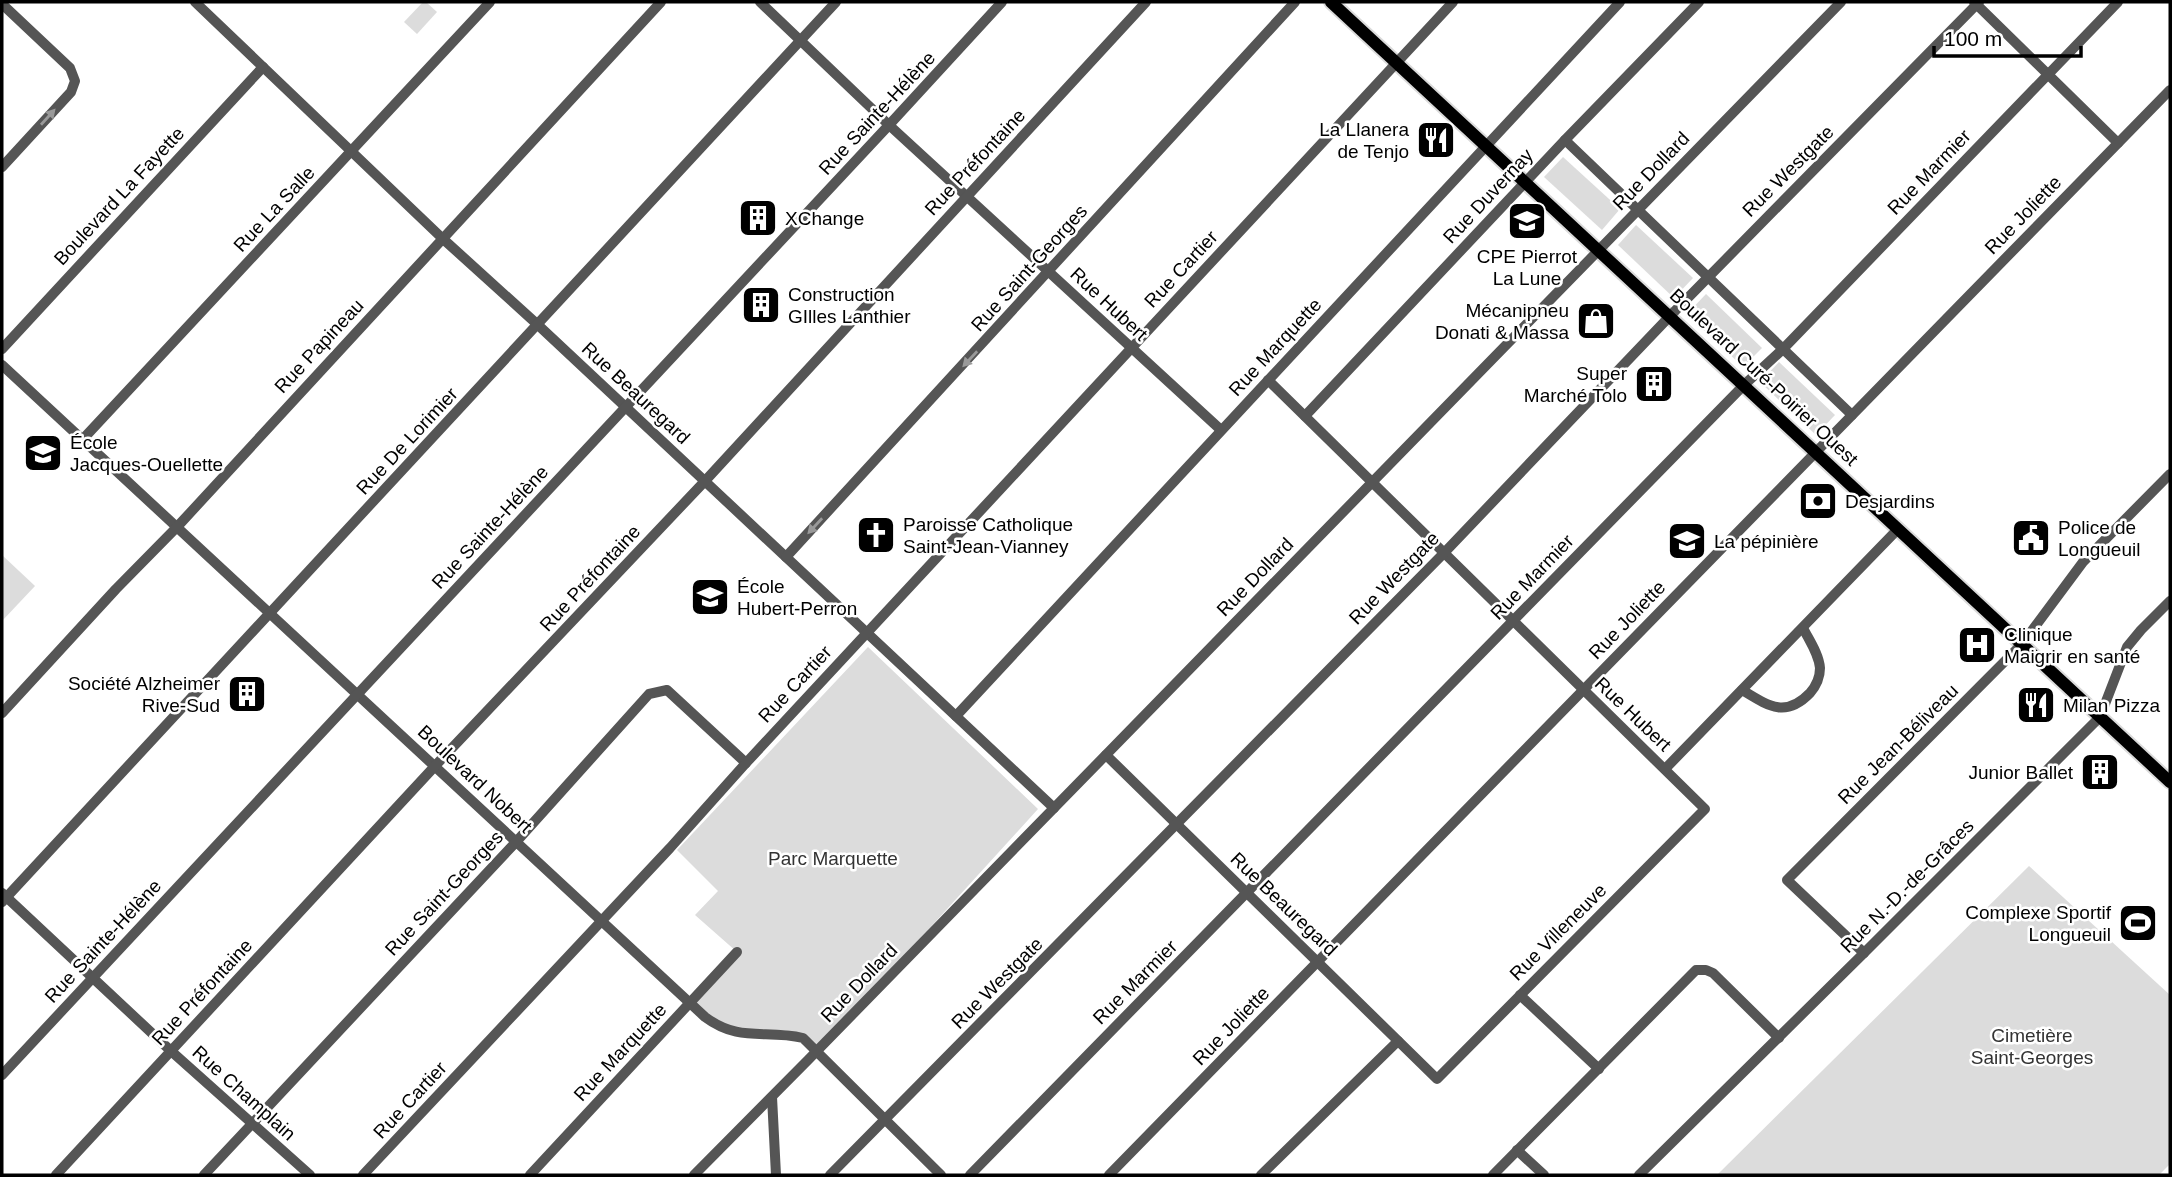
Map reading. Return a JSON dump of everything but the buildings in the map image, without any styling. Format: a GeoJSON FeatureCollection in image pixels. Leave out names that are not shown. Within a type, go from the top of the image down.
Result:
{"type":"FeatureCollection","features":[{"type":"Feature","properties":{"kind":"main road","name":"Boulevard Curé-Poirier Ouest"},"geometry":{"type":"LineString","coordinates":[[1331,2],[2170,782]]}},
{"type":"Feature","properties":{"kind":"street","name":"Rue Beauregard"},"geometry":{"type":"LineString","coordinates":[[195,2],[442,239],[538,325],[1054,808]]}},
{"type":"Feature","properties":{"kind":"street","name":"Rue La Salle"},"geometry":{"type":"LineString","coordinates":[[83,439],[490,2]]}},
{"type":"Feature","properties":{"kind":"street","name":"Rue Papineau"},"geometry":{"type":"LineString","coordinates":[[2,713],[661,2]]}},
{"type":"Feature","properties":{"kind":"street","name":"Rue Hubert"},"geometry":{"type":"LineString","coordinates":[[760,2],[889,125],[1221,430]]}},
{"type":"Feature","properties":{"kind":"street","name":"Rue De Lorimier"},"geometry":{"type":"LineString","coordinates":[[3,898],[271,614],[836,2]]}},
{"type":"Feature","properties":{"kind":"street","name":"Rue Sainte-Hélène"},"geometry":{"type":"LineString","coordinates":[[2,1075],[1002,2]]}},
{"type":"Feature","properties":{"kind":"street","name":"Rue Préfontaine"},"geometry":{"type":"LineString","coordinates":[[56,1175],[435,766],[705,481],[1146,2]]}},
{"type":"Feature","properties":{"kind":"street","name":"Rue Saint-Georges"},"geometry":{"type":"LineString","coordinates":[[786,557],[1295,2]]}},
{"type":"Feature","properties":{"kind":"street","name":"Rue Cartier"},"geometry":{"type":"LineString","coordinates":[[363,1175],[670,848],[1452,2]]}},
{"type":"Feature","properties":{"kind":"street","name":"Rue Marquette"},"geometry":{"type":"LineString","coordinates":[[956,716],[1620,2]]}},
{"type":"Feature","properties":{"kind":"street","name":"Rue Duvernay"},"geometry":{"type":"LineString","coordinates":[[1305,416],[1699,2]]}},
{"type":"Feature","properties":{"kind":"street","name":"Rue Dollard"},"geometry":{"type":"LineString","coordinates":[[694,1175],[1840,2]]}},
{"type":"Feature","properties":{"kind":"street","name":"Rue Marmier"},"geometry":{"type":"LineString","coordinates":[[970,1175],[1744,385],[1783,349],[2118,2]]}},
{"type":"Feature","properties":{"kind":"street"},"geometry":{"type":"LineString","coordinates":[[1976,3],[2118,143]]}},
{"type":"Feature","properties":{"kind":"street","name":"Rue Westgate"},"geometry":{"type":"LineString","coordinates":[[830,1175],[1444,553],[1670,316],[1976,3]]}},
{"type":"Feature","properties":{"kind":"street"},"geometry":{"type":"LineString","coordinates":[[2,4],[70,68],[75,81],[71,92],[2,167]]}},
{"type":"Feature","properties":{"kind":"street","name":"Boulevard La Fayette"},"geometry":{"type":"LineString","coordinates":[[2,349],[263,67]]}},
{"type":"Feature","properties":{"kind":"street","name":"Rue Joliette"},"geometry":{"type":"LineString","coordinates":[[1109,1175],[2170,90]]}},
{"type":"Feature","properties":{"kind":"street","name":"Boulevard Curé-Poirier Ouest"},"geometry":{"type":"LineString","coordinates":[[1566,140],[1852,415]]}},
{"type":"Feature","properties":{"kind":"street","name":"Boulevard Nobert"},"geometry":{"type":"LineString","coordinates":[[2,365],[689,1003],[718,1027],[733,1032],[803,1038],[941,1175]]}},
{"type":"Feature","properties":{"kind":"street","name":"Rue Hubert"},"geometry":{"type":"LineString","coordinates":[[1268,380],[1705,809]]}},
{"type":"Feature","properties":{"kind":"street","name":"Rue Jean-Béliveau"},"geometry":{"type":"LineString","coordinates":[[1864,953],[1787,880],[2022,644],[2083,562],[2170,474]]}},
{"type":"Feature","properties":{"kind":"street"},"geometry":{"type":"LineString","coordinates":[[1665,769],[1898,528]]}},
{"type":"Feature","properties":{"kind":"street","name":"Rue N.-D.-de-Grâces"},"geometry":{"type":"LineString","coordinates":[[1639,1175],[2100,716],[2127,647],[2170,601]]}},
{"type":"Feature","properties":{"kind":"street"},"geometry":{"type":"LineString","coordinates":[[1742,690],[1769,706],[1780,709],[1795,705],[1807,696],[1817,684],[1820,669],[1817,655],[1803,628]]}},
{"type":"Feature","properties":{"kind":"street","name":"Rue Saint-Georges"},"geometry":{"type":"LineString","coordinates":[[204,1175],[516,842],[649,694],[667,690],[746,763]]}},
{"type":"Feature","properties":{"kind":"street","name":"Rue Beauregard"},"geometry":{"type":"LineString","coordinates":[[1106,755],[1437,1079]]}},
{"type":"Feature","properties":{"kind":"street","name":"Rue Villeneuve"},"geometry":{"type":"LineString","coordinates":[[1437,1079],[1705,809]]}},
{"type":"Feature","properties":{"kind":"street","name":"Rue Champlain"},"geometry":{"type":"LineString","coordinates":[[3,898],[310,1175]]}},
{"type":"Feature","properties":{"kind":"street","name":"Rue Marquette"},"geometry":{"type":"LineString","coordinates":[[530,1175],[737,953]]}},
{"type":"Feature","properties":{"kind":"street"},"geometry":{"type":"LineString","coordinates":[[1493,1175],[1696,970],[1713,973],[1779,1038]]}},
{"type":"Feature","properties":{"kind":"street"},"geometry":{"type":"LineString","coordinates":[[1520,995],[1599,1069]]}},
{"type":"Feature","properties":{"kind":"street"},"geometry":{"type":"LineString","coordinates":[[1261,1175],[1398,1041]]}},
{"type":"Feature","properties":{"kind":"street"},"geometry":{"type":"LineString","coordinates":[[772,1097],[776,1175]]}},
{"type":"Feature","properties":{"kind":"street"},"geometry":{"type":"LineString","coordinates":[[1517,1150],[1544,1175]]}},
{"type":"Feature","properties":{"kind":"green space"},"geometry":{"type":"Polygon","coordinates":[[[423,2],[437,12],[417,34],[404,22],[423,2]]]}},
{"type":"Feature","properties":{"kind":"green space"},"geometry":{"type":"Polygon","coordinates":[[[1563,157],[1620,209],[1602,230],[1544,177],[1563,157]]]}},
{"type":"Feature","properties":{"kind":"green space"},"geometry":{"type":"Polygon","coordinates":[[[1636,225],[1693,278],[1674,298],[1618,245],[1636,225]]]}},
{"type":"Feature","properties":{"kind":"green space"},"geometry":{"type":"Polygon","coordinates":[[[1706,294],[1762,348],[1743,367],[1687,314],[1706,294]]]}},
{"type":"Feature","properties":{"kind":"green space"},"geometry":{"type":"Polygon","coordinates":[[[1779,362],[1835,415],[1816,435],[1760,382],[1779,362]]]}},
{"type":"Feature","properties":{"kind":"green space"},"geometry":{"type":"Polygon","coordinates":[[[2,555],[35,586],[2,621],[2,555]]]}},
{"type":"Feature","properties":{"kind":"green space","name":"Parc Marquette"},"geometry":{"type":"Polygon","coordinates":[[[868,647],[1038,809],[817,1052],[799,1034],[785,1030],[742,1030],[705,1017],[689,1003],[737,952],[695,915],[718,891],[677,850],[868,647]]]}},
{"type":"Feature","properties":{"kind":"green space","name":"Cimetière Saint-Georges"},"geometry":{"type":"Polygon","coordinates":[[[2029,866],[2170,995],[2170,1164],[2159,1175],[1717,1175],[2029,866]]]}},
{"type":"Feature","properties":{"kind":"place","name":"La Llanera de Tenjo"},"geometry":{"type":"Point","coordinates":[1436,140]}},
{"type":"Feature","properties":{"kind":"place","name":"XChange"},"geometry":{"type":"Point","coordinates":[758,218]}},
{"type":"Feature","properties":{"kind":"place","name":"CPE Pierrot La Lune"},"geometry":{"type":"Point","coordinates":[1527,221]}},
{"type":"Feature","properties":{"kind":"place","name":"Construction GIlles Lanthier"},"geometry":{"type":"Point","coordinates":[761,305]}},
{"type":"Feature","properties":{"kind":"place","name":"Mécanipneu Donati & Massa"},"geometry":{"type":"Point","coordinates":[1596,321]}},
{"type":"Feature","properties":{"kind":"place","name":"Super Marché Tolo"},"geometry":{"type":"Point","coordinates":[1654,384]}},
{"type":"Feature","properties":{"kind":"place","name":"École Jacques-Ouellette"},"geometry":{"type":"Point","coordinates":[43,453]}},
{"type":"Feature","properties":{"kind":"place","name":"Desjardins"},"geometry":{"type":"Point","coordinates":[1818,501]}},
{"type":"Feature","properties":{"kind":"place","name":"Paroisse Catholique Saint-Jean-Vianney"},"geometry":{"type":"Point","coordinates":[876,535]}},
{"type":"Feature","properties":{"kind":"place","name":"Police de Longueuil"},"geometry":{"type":"Point","coordinates":[2031,538]}},
{"type":"Feature","properties":{"kind":"place","name":"La pépinière"},"geometry":{"type":"Point","coordinates":[1687,541]}},
{"type":"Feature","properties":{"kind":"place","name":"École Hubert-Perron"},"geometry":{"type":"Point","coordinates":[710,597]}},
{"type":"Feature","properties":{"kind":"place","name":"Clinique Maigrir en santé"},"geometry":{"type":"Point","coordinates":[1977,645]}},
{"type":"Feature","properties":{"kind":"place","name":"Société Alzheimer Rive-Sud"},"geometry":{"type":"Point","coordinates":[247,694]}},
{"type":"Feature","properties":{"kind":"place","name":"Milan Pizza"},"geometry":{"type":"Point","coordinates":[2036,705]}},
{"type":"Feature","properties":{"kind":"place","name":"Junior Ballet"},"geometry":{"type":"Point","coordinates":[2100,772]}},
{"type":"Feature","properties":{"kind":"place","name":"Complexe Sportif Longueuil"},"geometry":{"type":"Point","coordinates":[2138,923]}}]}
